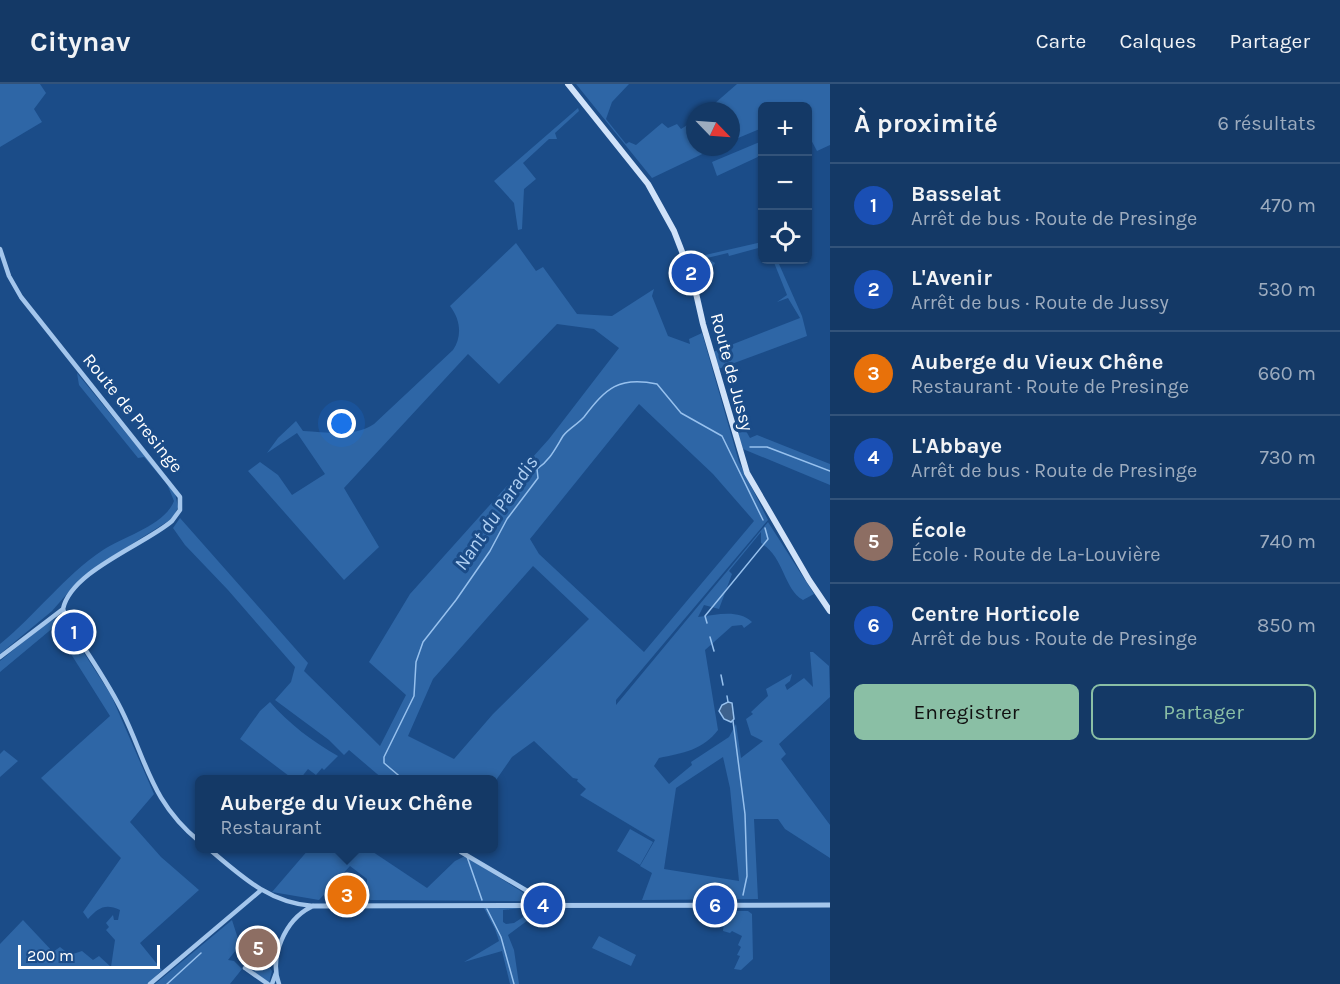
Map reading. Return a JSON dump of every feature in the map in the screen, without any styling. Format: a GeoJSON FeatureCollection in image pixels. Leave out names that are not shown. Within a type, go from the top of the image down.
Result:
{"type":"FeatureCollection","features":[{"type":"Feature","properties":{"kind":"main road","name":"Route de Jussy"},"geometry":{"type":"LineString","coordinates":[[568,84],[648,184],[674,231],[747,473],[830,611]]}},
{"type":"Feature","properties":{"kind":"street","name":"Route de Presinge"},"geometry":{"type":"LineString","coordinates":[[0,249],[9,276],[21,297],[169,480],[181,501],[180,510],[172,521],[92,572],[69,594],[63,609]]}},
{"type":"Feature","properties":{"kind":"street"},"geometry":{"type":"LineString","coordinates":[[0,657],[52,614],[63,609],[68,623],[122,710],[154,788],[175,816],[195,837]]}},
{"type":"Feature","properties":{"kind":"street"},"geometry":{"type":"LineString","coordinates":[[213,853],[260,891],[281,900],[313,906],[830,905]]}},
{"type":"Feature","properties":{"kind":"street"},"geometry":{"type":"LineString","coordinates":[[465,855],[529,892],[534,904]]}},
{"type":"Feature","properties":{"kind":"street"},"geometry":{"type":"LineString","coordinates":[[150,984],[260,891]]}},
{"type":"Feature","properties":{"kind":"street"},"geometry":{"type":"LineString","coordinates":[[279,984],[276,961],[285,933],[294,920],[313,906]]}},
{"type":"Feature","properties":{"kind":"street"},"geometry":{"type":"LineString","coordinates":[[245,968],[270,984],[276,973]]}},
{"type":"Feature","properties":{"kind":"shaded area"},"geometry":{"type":"Polygon","coordinates":[[[0,84],[40,84],[46,93],[34,109],[42,122],[0,147],[0,84]]]}},
{"type":"Feature","properties":{"kind":"shaded area"},"geometry":{"type":"Polygon","coordinates":[[[576,84],[629,84],[612,102],[606,119],[626,144],[629,142],[636,145],[662,123],[668,128],[677,124],[681,129],[686,126],[686,156],[698,156],[652,178],[576,84]]]}},
{"type":"Feature","properties":{"kind":"shaded area"},"geometry":{"type":"Polygon","coordinates":[[[737,84],[830,84],[830,145],[817,151],[812,142],[812,102],[758,102],[758,130],[740,137],[740,102],[716,102],[737,84]]]}},
{"type":"Feature","properties":{"kind":"shaded area"},"geometry":{"type":"Polygon","coordinates":[[[578,108],[579,111],[555,133],[557,139],[549,139],[523,163],[536,179],[524,189],[522,229],[518,230],[514,203],[494,181],[578,108]]]}},
{"type":"Feature","properties":{"kind":"shaded area"},"geometry":{"type":"Polygon","coordinates":[[[758,143],[758,157],[717,176],[712,162],[726,156],[740,156],[740,150],[758,143]]]}},
{"type":"Feature","properties":{"kind":"shaded area"},"geometry":{"type":"Polygon","coordinates":[[[516,243],[536,271],[543,267],[577,314],[612,316],[654,289],[652,296],[668,336],[690,344],[689,339],[702,333],[739,462],[768,520],[616,700],[616,705],[768,522],[814,594],[803,600],[796,595],[780,564],[769,549],[761,543],[761,532],[729,571],[732,574],[719,609],[704,605],[698,617],[734,614],[752,622],[744,628],[742,625],[732,626],[705,650],[718,730],[699,746],[659,758],[654,766],[669,784],[692,765],[691,762],[729,737],[736,724],[741,758],[763,741],[751,735],[746,719],[768,696],[766,689],[792,674],[790,681],[785,685],[787,690],[804,678],[813,687],[810,652],[813,652],[829,666],[830,697],[779,744],[786,754],[781,759],[830,825],[830,858],[785,829],[778,819],[754,819],[758,899],[642,900],[652,873],[640,866],[655,840],[580,795],[586,789],[577,781],[578,779],[573,778],[534,741],[512,757],[498,777],[498,775],[378,775],[349,750],[344,755],[329,740],[275,700],[291,682],[295,667],[228,590],[185,545],[173,528],[180,518],[308,663],[304,671],[380,746],[406,695],[369,662],[410,594],[549,439],[619,348],[594,329],[557,324],[499,384],[468,354],[344,488],[379,547],[344,580],[248,471],[260,462],[278,475],[292,495],[325,474],[297,433],[267,453],[278,438],[296,421],[303,431],[330,433],[349,433],[374,424],[453,350],[459,334],[454,311],[450,306],[516,243]],[[639,404],[530,539],[539,554],[644,652],[754,521],[713,474],[639,404]],[[533,566],[433,679],[408,736],[454,759],[493,714],[589,619],[533,566]],[[723,757],[676,788],[664,869],[739,881],[730,788],[723,757]]]}},
{"type":"Feature","properties":{"kind":"shaded area"},"geometry":{"type":"Polygon","coordinates":[[[758,243],[758,248],[729,256],[728,253],[707,258],[715,263],[702,287],[694,262],[690,263],[692,258],[758,243]]]}},
{"type":"Feature","properties":{"kind":"shaded area"},"geometry":{"type":"Polygon","coordinates":[[[775,264],[779,264],[802,316],[807,336],[718,369],[713,352],[800,318],[788,298],[777,302],[787,295],[775,264]]]}},
{"type":"Feature","properties":{"kind":"shaded area"},"geometry":{"type":"Polygon","coordinates":[[[77,373],[175,493],[178,507],[173,518],[97,566],[73,587],[52,611],[0,654],[0,644],[89,560],[103,550],[153,524],[169,510],[174,501],[167,484],[144,457],[138,458],[79,385],[77,373]]]}},
{"type":"Feature","properties":{"kind":"shaded area"},"geometry":{"type":"Polygon","coordinates":[[[746,431],[750,438],[757,435],[830,464],[830,485],[743,449],[738,433],[746,431]]]}},
{"type":"Feature","properties":{"kind":"shaded area"},"geometry":{"type":"Polygon","coordinates":[[[56,619],[64,622],[111,695],[154,794],[130,822],[161,857],[199,890],[140,943],[162,970],[148,984],[0,984],[0,944],[23,920],[53,952],[60,947],[70,955],[82,951],[93,960],[99,956],[111,967],[115,940],[106,930],[109,927],[106,923],[113,915],[114,920],[118,920],[120,910],[110,907],[102,908],[88,919],[83,912],[121,858],[41,778],[110,716],[54,627],[0,672],[0,661],[47,622],[56,619]]]}},
{"type":"Feature","properties":{"kind":"shaded area"},"geometry":{"type":"Polygon","coordinates":[[[270,702],[301,732],[338,756],[316,775],[308,769],[303,775],[288,775],[240,739],[260,711],[270,702]]]}},
{"type":"Feature","properties":{"kind":"shaded area"},"geometry":{"type":"Polygon","coordinates":[[[732,703],[734,719],[731,722],[724,719],[719,711],[722,705],[732,703]]]}},
{"type":"Feature","properties":{"kind":"shaded area"},"geometry":{"type":"Polygon","coordinates":[[[4,750],[18,761],[0,777],[0,754],[4,750]]]}},
{"type":"Feature","properties":{"kind":"shaded area"},"geometry":{"type":"Polygon","coordinates":[[[630,829],[653,842],[640,865],[617,851],[630,829]]]}},
{"type":"Feature","properties":{"kind":"shaded area"},"geometry":{"type":"Polygon","coordinates":[[[306,853],[374,853],[427,888],[455,861],[465,856],[527,895],[525,901],[366,900],[367,879],[350,866],[319,900],[272,892],[306,853]]]}},
{"type":"Feature","properties":{"kind":"shaded area"},"geometry":{"type":"Polygon","coordinates":[[[484,908],[522,908],[503,910],[503,922],[506,924],[514,923],[537,908],[543,909],[508,935],[514,950],[519,984],[510,984],[502,951],[464,962],[499,941],[484,908]]]}},
{"type":"Feature","properties":{"kind":"shaded area"},"geometry":{"type":"Polygon","coordinates":[[[725,911],[748,911],[752,914],[753,959],[741,970],[734,969],[740,956],[737,955],[741,947],[738,945],[742,936],[732,931],[730,933],[723,931],[725,911]]]}},
{"type":"Feature","properties":{"kind":"shaded area"},"geometry":{"type":"Polygon","coordinates":[[[232,920],[240,945],[228,960],[234,961],[242,969],[230,984],[155,984],[232,920]]]}},
{"type":"Feature","properties":{"kind":"shaded area"},"geometry":{"type":"Polygon","coordinates":[[[599,936],[636,955],[631,966],[592,948],[599,936]]]}},
{"type":"Feature","properties":{"kind":"shaded area"},"geometry":{"type":"Polygon","coordinates":[[[261,957],[272,971],[269,983],[247,967],[261,957]]]}},
{"type":"Feature","properties":{"kind":"waterway","name":"Nant du Paradis"},"geometry":{"type":"LineString","coordinates":[[398,775],[384,763],[384,757],[414,696],[416,662],[423,642],[490,551],[507,519],[538,478],[537,469],[549,458],[565,433],[582,420],[599,398],[614,387],[633,382],[657,384],[681,413],[722,436],[763,520]]}},
{"type":"Feature","properties":{"kind":"waterway","name":"Nant du Paradis"},"geometry":{"type":"LineString","coordinates":[[750,447],[767,447],[830,471]]}},
{"type":"Feature","properties":{"kind":"waterway"},"geometry":{"type":"LineString","coordinates":[[707,623],[705,616],[768,539],[765,528]]}},
{"type":"Feature","properties":{"kind":"waterway"},"geometry":{"type":"LineString","coordinates":[[710,637],[714,651]]}},
{"type":"Feature","properties":{"kind":"waterway"},"geometry":{"type":"LineString","coordinates":[[721,675],[723,685]]}},
{"type":"Feature","properties":{"kind":"waterway"},"geometry":{"type":"LineString","coordinates":[[727,696],[728,702]]}},
{"type":"Feature","properties":{"kind":"waterway"},"geometry":{"type":"LineString","coordinates":[[733,721],[745,814],[747,876],[743,895]]}},
{"type":"Feature","properties":{"kind":"waterway","name":"Nant du Paradis"},"geometry":{"type":"LineString","coordinates":[[466,853],[482,900]]}},
{"type":"Feature","properties":{"kind":"waterway","name":"Nant du Paradis"},"geometry":{"type":"LineString","coordinates":[[487,909],[501,937],[514,984]]}},
{"type":"Feature","properties":{"kind":"waterway"},"geometry":{"type":"LineString","coordinates":[[167,984],[201,953]]}},
{"type":"Feature","properties":{"kind":"place","name":"L'Avenir"},"geometry":{"type":"Point","coordinates":[691,273]}},
{"type":"Feature","properties":{"kind":"place","name":"Basselat"},"geometry":{"type":"Point","coordinates":[74,632]}},
{"type":"Feature","properties":{"kind":"place","name":"Auberge du Vieux Chêne"},"geometry":{"type":"Point","coordinates":[347,895]}},
{"type":"Feature","properties":{"kind":"place","name":"L'Abbaye"},"geometry":{"type":"Point","coordinates":[543,905]}},
{"type":"Feature","properties":{"kind":"place","name":"Centre Horticole"},"geometry":{"type":"Point","coordinates":[715,905]}},
{"type":"Feature","properties":{"kind":"place","name":"École"},"geometry":{"type":"Point","coordinates":[258,948]}}]}
